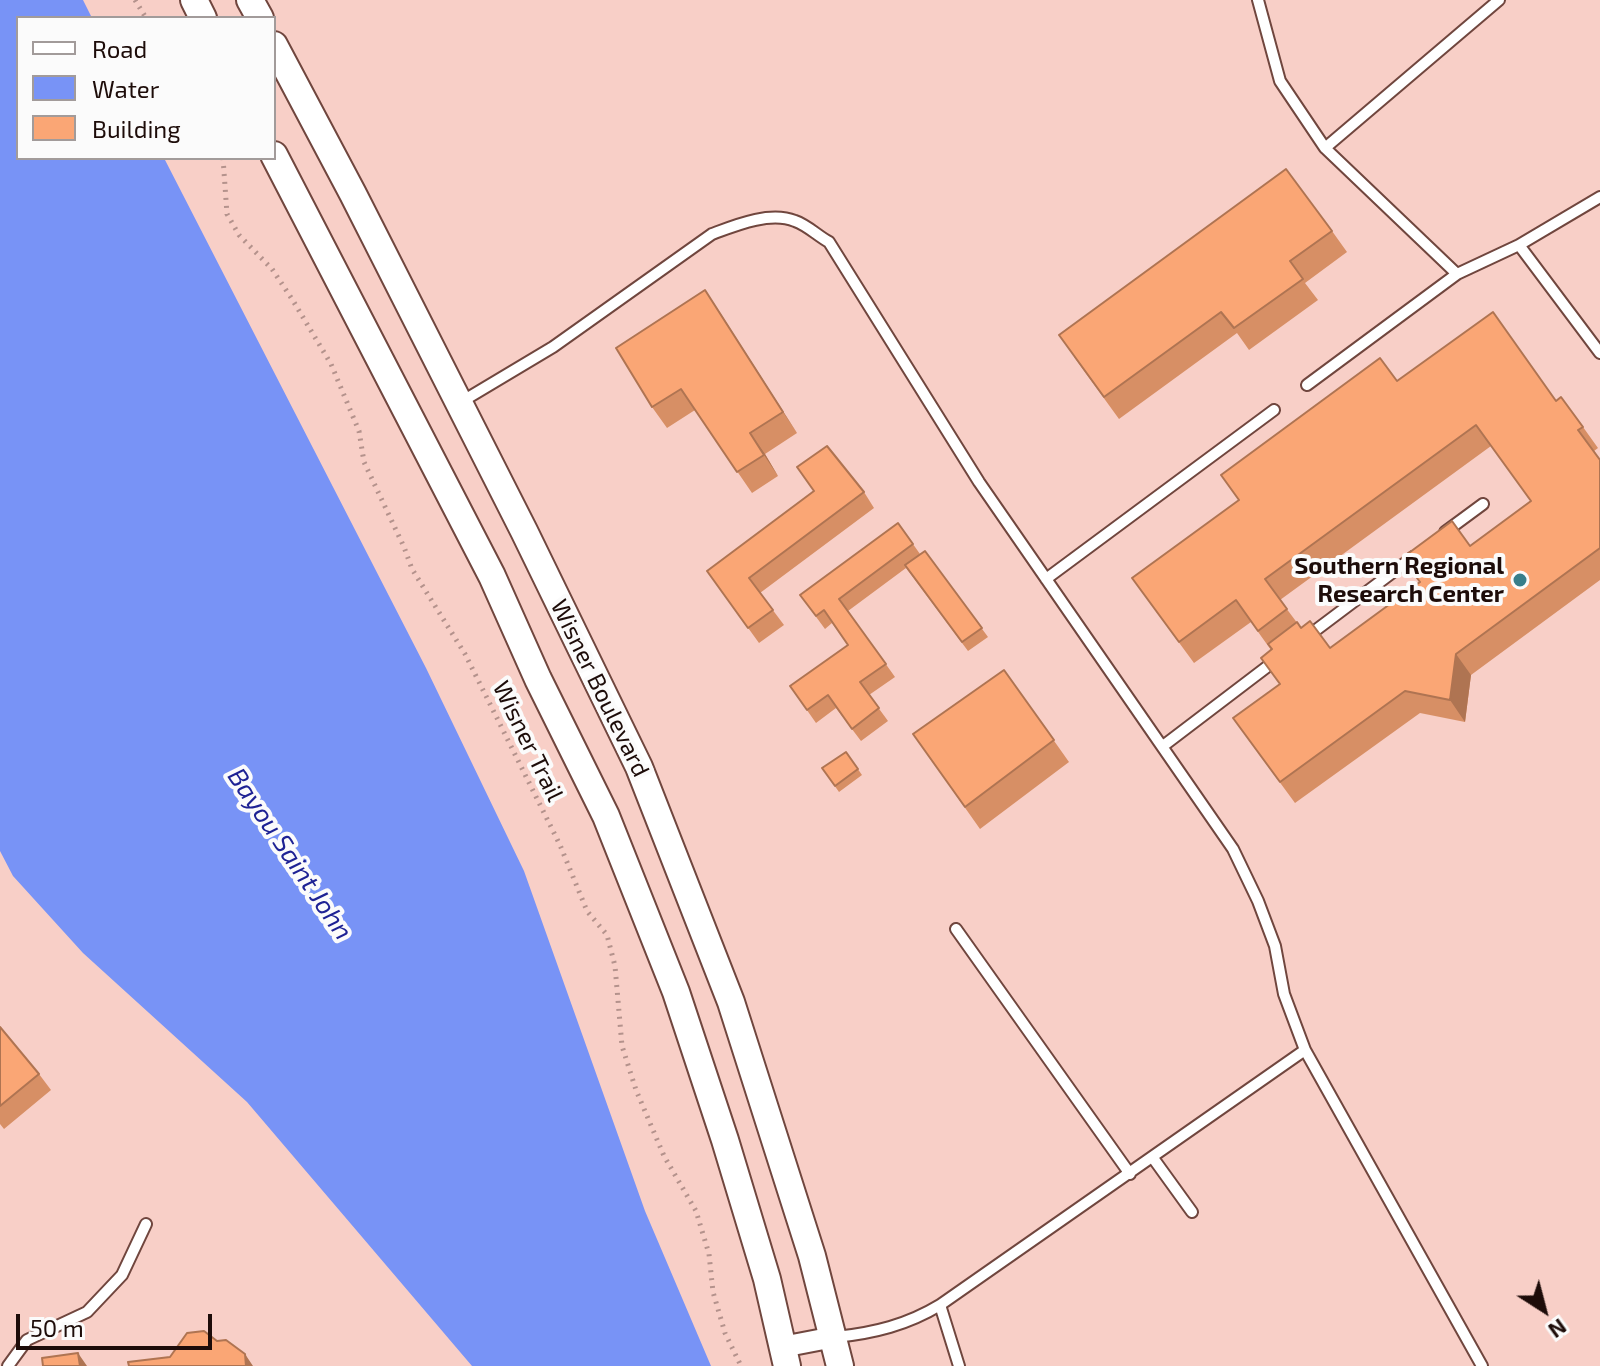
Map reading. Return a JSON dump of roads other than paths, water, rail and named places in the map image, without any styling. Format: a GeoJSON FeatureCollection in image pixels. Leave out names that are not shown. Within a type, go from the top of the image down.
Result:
{"type":"FeatureCollection","features":[{"type":"Feature","properties":{"kind":"street","name":"Wisner Boulevard"},"geometry":{"type":"LineString","coordinates":[[276,49],[459,404],[639,767],[731,1002],[812,1256],[840,1366]]}},
{"type":"Feature","properties":{"kind":"street","name":"Wisner Boulevard"},"geometry":{"type":"LineString","coordinates":[[276,159],[492,576],[538,679],[606,816],[681,1006],[767,1279],[785,1357]]}},
{"type":"Feature","properties":{"kind":"street"},"geometry":{"type":"LineString","coordinates":[[785,1357],[834,1337]]}},
{"type":"Feature","properties":{"kind":"lane"},"geometry":{"type":"LineString","coordinates":[[1258,0],[1280,81],[1325,148],[1457,274]]}},
{"type":"Feature","properties":{"kind":"lane"},"geometry":{"type":"LineString","coordinates":[[1325,148],[1499,0]]}},
{"type":"Feature","properties":{"kind":"lane"},"geometry":{"type":"LineString","coordinates":[[1307,385],[1457,274],[1519,245],[1600,197]]}},
{"type":"Feature","properties":{"kind":"lane"},"geometry":{"type":"LineString","coordinates":[[459,404],[553,347],[712,234],[741,223],[773,218],[795,221],[829,242],[979,482],[1233,849],[1275,946],[1284,994],[1305,1050],[1482,1366]]}},
{"type":"Feature","properties":{"kind":"lane"},"geometry":{"type":"LineString","coordinates":[[1519,245],[1600,353]]}},
{"type":"Feature","properties":{"kind":"lane"},"geometry":{"type":"LineString","coordinates":[[1046,579],[1274,410]]}},
{"type":"Feature","properties":{"kind":"lane"},"geometry":{"type":"LineString","coordinates":[[1434,541],[1483,504]]}},
{"type":"Feature","properties":{"kind":"lane"},"geometry":{"type":"LineString","coordinates":[[1299,643],[1422,550]]}},
{"type":"Feature","properties":{"kind":"lane"},"geometry":{"type":"LineString","coordinates":[[1163,746],[1287,652]]}},
{"type":"Feature","properties":{"kind":"lane"},"geometry":{"type":"LineString","coordinates":[[956,929],[1130,1174]]}},
{"type":"Feature","properties":{"kind":"lane"},"geometry":{"type":"LineString","coordinates":[[834,1337],[878,1332],[940,1305],[1305,1050]]}},
{"type":"Feature","properties":{"kind":"lane"},"geometry":{"type":"LineString","coordinates":[[1153,1158],[1192,1212]]}},
{"type":"Feature","properties":{"kind":"lane"},"geometry":{"type":"LineString","coordinates":[[8,1366],[27,1340],[87,1312],[96,1303],[122,1275],[146,1224]]}},
{"type":"Feature","properties":{"kind":"lane"},"geometry":{"type":"LineString","coordinates":[[940,1305],[959,1366]]}},
{"type":"Feature","properties":{"kind":"water","name":"Bayou Saint John"},"geometry":{"type":"Polygon","coordinates":[[[0,0],[83,0],[91,16],[16,16],[16,160],[165,160],[426,668],[524,871],[645,1211],[711,1366],[472,1366],[247,1102],[83,953],[13,876],[0,851],[0,0]]]}},
{"type":"Feature","properties":{"kind":"place","name":"Southern Regional Research Center"},"geometry":{"type":"Point","coordinates":[1520,580]}}]}
